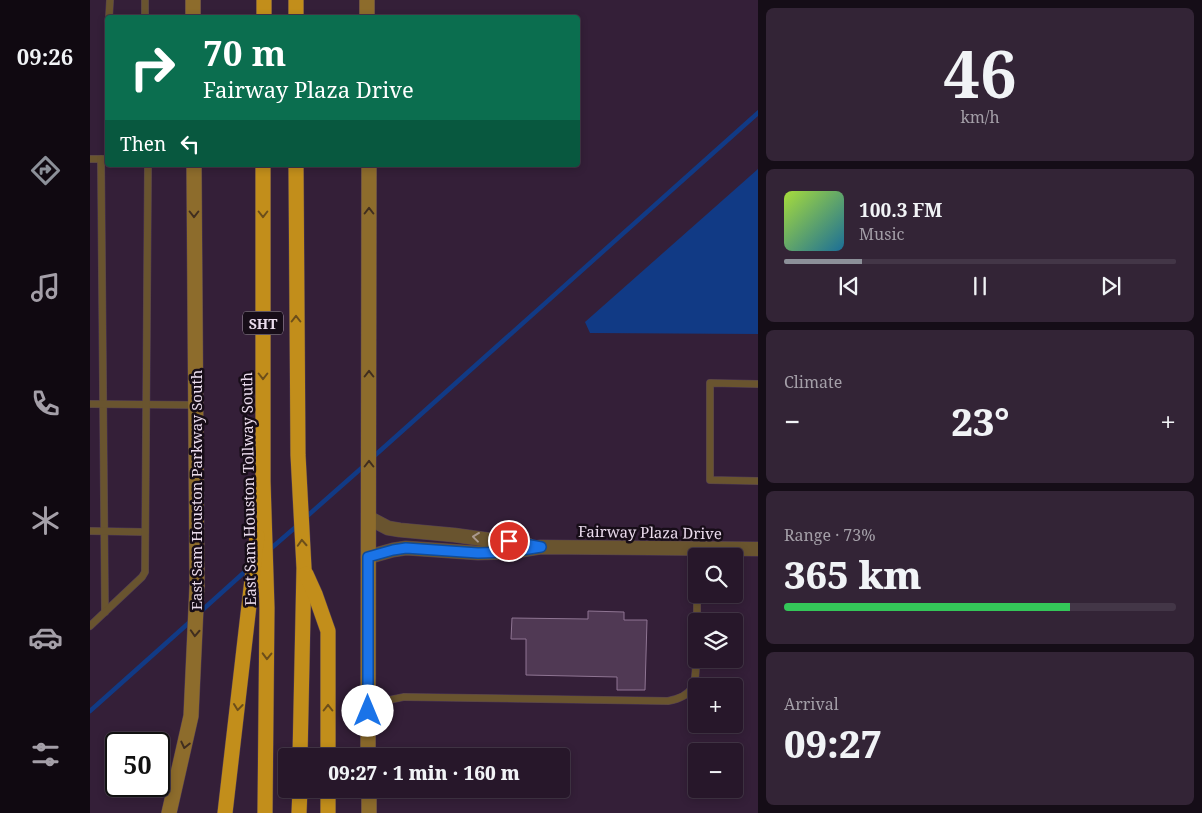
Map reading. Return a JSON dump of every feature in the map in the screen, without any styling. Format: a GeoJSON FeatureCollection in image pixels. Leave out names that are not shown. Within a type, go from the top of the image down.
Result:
{"type":"FeatureCollection","features":[{"type":"Feature","properties":{"kind":"highway"},"geometry":{"type":"LineString","coordinates":[[264,0],[264,15]]}},
{"type":"Feature","properties":{"kind":"highway"},"geometry":{"type":"LineString","coordinates":[[296,0],[296,15]]}},
{"type":"Feature","properties":{"kind":"highway","name":"East Sam Houston Tollway South"},"geometry":{"type":"LineString","coordinates":[[263,167],[262,481],[267,608],[265,813]]}},
{"type":"Feature","properties":{"kind":"highway","name":"SHT"},"geometry":{"type":"LineString","coordinates":[[296,167],[298,455],[304,568],[309,593],[300,748]]}},
{"type":"Feature","properties":{"kind":"highway"},"geometry":{"type":"LineString","coordinates":[[225,813],[248,624],[262,481]]}},
{"type":"Feature","properties":{"kind":"highway"},"geometry":{"type":"LineString","coordinates":[[309,593],[328,631],[328,748]]}},
{"type":"Feature","properties":{"kind":"highway"},"geometry":{"type":"LineString","coordinates":[[299,813],[300,798]]}},
{"type":"Feature","properties":{"kind":"highway"},"geometry":{"type":"LineString","coordinates":[[328,798],[328,813]]}},
{"type":"Feature","properties":{"kind":"main road"},"geometry":{"type":"LineString","coordinates":[[193,0],[193,15]]}},
{"type":"Feature","properties":{"kind":"main road"},"geometry":{"type":"LineString","coordinates":[[367,0],[367,15]]}},
{"type":"Feature","properties":{"kind":"main road","name":"East Sam Houston Parkway South"},"geometry":{"type":"LineString","coordinates":[[169,813],[191,716],[198,586],[194,167]]}},
{"type":"Feature","properties":{"kind":"main road"},"geometry":{"type":"LineString","coordinates":[[368,748],[369,167]]}},
{"type":"Feature","properties":{"kind":"main road"},"geometry":{"type":"LineString","coordinates":[[369,798],[370,813]]}},
{"type":"Feature","properties":{"kind":"street","name":"Fairway Plaza Drive"},"geometry":{"type":"LineString","coordinates":[[369,512],[388,528],[400,530],[490,539],[541,547],[688,552]]}},
{"type":"Feature","properties":{"kind":"street","name":"Fairway Plaza Drive"},"geometry":{"type":"LineString","coordinates":[[368,557],[406,548],[478,553],[510,552],[541,547]]}},
{"type":"Feature","properties":{"kind":"street","name":"Fairway Plaza Drive"},"geometry":{"type":"LineString","coordinates":[[743,550],[758,549]]}},
{"type":"Feature","properties":{"kind":"lane"},"geometry":{"type":"LineString","coordinates":[[110,0],[110,15]]}},
{"type":"Feature","properties":{"kind":"lane"},"geometry":{"type":"LineString","coordinates":[[145,0],[145,15]]}},
{"type":"Feature","properties":{"kind":"lane"},"geometry":{"type":"LineString","coordinates":[[90,159],[104,159],[103,404],[105,612]]}},
{"type":"Feature","properties":{"kind":"lane"},"geometry":{"type":"LineString","coordinates":[[90,626],[145,572],[148,167]]}},
{"type":"Feature","properties":{"kind":"lane"},"geometry":{"type":"LineString","coordinates":[[758,384],[710,383],[710,480],[758,481]]}},
{"type":"Feature","properties":{"kind":"lane"},"geometry":{"type":"LineString","coordinates":[[90,404],[196,405]]}},
{"type":"Feature","properties":{"kind":"lane"},"geometry":{"type":"LineString","coordinates":[[90,531],[145,532]]}},
{"type":"Feature","properties":{"kind":"lane"},"geometry":{"type":"LineString","coordinates":[[368,711],[379,703],[404,697],[668,701],[679,699],[689,692],[694,685],[696,668]]}},
{"type":"Feature","properties":{"kind":"water"},"geometry":{"type":"Polygon","coordinates":[[[758,169],[758,334],[590,333],[585,322],[758,169]]]}},
{"type":"Feature","properties":{"kind":"building"},"geometry":{"type":"Polygon","coordinates":[[[588,611],[624,612],[624,620],[647,620],[645,690],[617,690],[617,677],[526,675],[526,639],[511,639],[512,618],[588,619],[588,611]]]}},
{"type":"Feature","properties":{"kind":"waterway"},"geometry":{"type":"LineString","coordinates":[[372,458],[758,113]]}},
{"type":"Feature","properties":{"kind":"waterway"},"geometry":{"type":"LineString","coordinates":[[305,518],[365,465]]}},
{"type":"Feature","properties":{"kind":"waterway"},"geometry":{"type":"LineString","coordinates":[[268,551],[298,525]]}},
{"type":"Feature","properties":{"kind":"waterway"},"geometry":{"type":"LineString","coordinates":[[199,613],[249,568]]}},
{"type":"Feature","properties":{"kind":"waterway"},"geometry":{"type":"LineString","coordinates":[[90,711],[192,620]]}},
{"type":"Feature","properties":{"kind":"route"},"geometry":{"type":"LineString","coordinates":[[368,711],[368,557],[406,548],[478,553],[510,552],[541,547],[509,541]]}}]}
